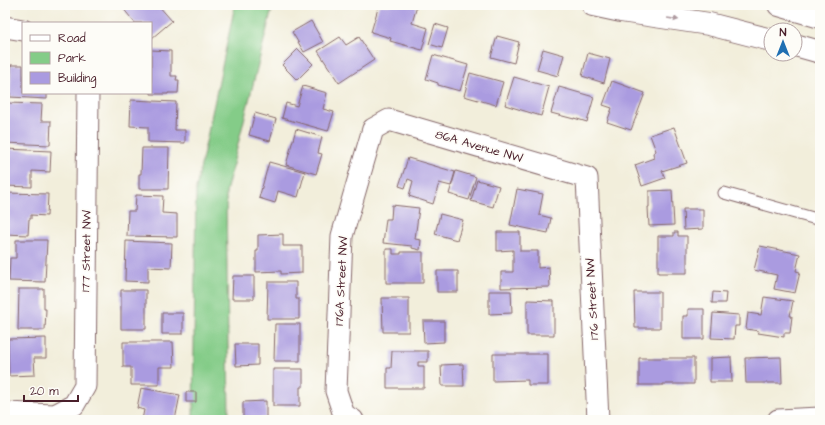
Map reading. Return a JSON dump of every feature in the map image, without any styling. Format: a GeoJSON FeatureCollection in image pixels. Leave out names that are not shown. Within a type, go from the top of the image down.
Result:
{"type":"FeatureCollection","features":[{"type":"Feature","properties":{"kind":"main road"},"geometry":{"type":"LineString","coordinates":[[593,5],[621,11],[709,24],[763,38]]}},
{"type":"Feature","properties":{"kind":"main road"},"geometry":{"type":"LineString","coordinates":[[779,5],[820,17]]}},
{"type":"Feature","properties":{"kind":"main road"},"geometry":{"type":"LineString","coordinates":[[803,47],[820,52]]}},
{"type":"Feature","properties":{"kind":"street"},"geometry":{"type":"LineString","coordinates":[[5,27],[22,30]]}},
{"type":"Feature","properties":{"kind":"street","name":"177 Street NW"},"geometry":{"type":"LineString","coordinates":[[5,412],[55,414],[74,405],[85,386],[88,94]]}},
{"type":"Feature","properties":{"kind":"street","name":"86A Avenue NW"},"geometry":{"type":"LineString","coordinates":[[373,128],[389,120],[587,178]]}},
{"type":"Feature","properties":{"kind":"street","name":"176A Street NW"},"geometry":{"type":"LineString","coordinates":[[354,420],[344,415],[336,391],[342,236],[373,128]]}},
{"type":"Feature","properties":{"kind":"street","name":"176 Street NW"},"geometry":{"type":"LineString","coordinates":[[587,178],[598,420]]}},
{"type":"Feature","properties":{"kind":"street"},"geometry":{"type":"LineString","coordinates":[[778,420],[820,418]]}},
{"type":"Feature","properties":{"kind":"lane"},"geometry":{"type":"LineString","coordinates":[[724,193],[820,220]]}},
{"type":"Feature","properties":{"kind":"green space"},"geometry":{"type":"Polygon","coordinates":[[[235,5],[273,5],[226,192],[229,420],[193,420],[196,189],[235,5]]]}},
{"type":"Feature","properties":{"kind":"building"},"geometry":{"type":"Polygon","coordinates":[[[124,5],[158,5],[172,21],[152,38],[152,22],[134,22],[122,7],[124,5]]]}},
{"type":"Feature","properties":{"kind":"building"},"geometry":{"type":"Polygon","coordinates":[[[379,5],[417,6],[412,23],[428,28],[422,50],[390,41],[391,38],[371,32],[379,5]]]}},
{"type":"Feature","properties":{"kind":"building"},"geometry":{"type":"Polygon","coordinates":[[[311,21],[323,42],[304,52],[292,32],[311,21]]]}},
{"type":"Feature","properties":{"kind":"building"},"geometry":{"type":"Polygon","coordinates":[[[435,24],[448,28],[442,48],[429,44],[435,24]]]}},
{"type":"Feature","properties":{"kind":"building"},"geometry":{"type":"Polygon","coordinates":[[[497,36],[519,42],[514,63],[491,57],[497,36]]]}},
{"type":"Feature","properties":{"kind":"building"},"geometry":{"type":"Polygon","coordinates":[[[340,37],[346,45],[359,37],[374,60],[339,83],[318,51],[340,37]]]}},
{"type":"Feature","properties":{"kind":"building"},"geometry":{"type":"Polygon","coordinates":[[[298,49],[313,64],[297,80],[282,65],[298,49]]]}},
{"type":"Feature","properties":{"kind":"building"},"geometry":{"type":"Polygon","coordinates":[[[543,49],[564,55],[558,76],[537,70],[543,49]]]}},
{"type":"Feature","properties":{"kind":"building"},"geometry":{"type":"Polygon","coordinates":[[[152,50],[171,51],[171,76],[177,76],[176,80],[179,80],[178,93],[152,94],[152,50]]]}},
{"type":"Feature","properties":{"kind":"building"},"geometry":{"type":"Polygon","coordinates":[[[588,53],[610,59],[604,83],[582,76],[588,53]]]}},
{"type":"Feature","properties":{"kind":"building"},"geometry":{"type":"Polygon","coordinates":[[[433,55],[468,65],[460,91],[438,85],[438,83],[426,79],[433,55]]]}},
{"type":"Feature","properties":{"kind":"building"},"geometry":{"type":"Polygon","coordinates":[[[5,63],[10,64],[10,73],[5,73],[5,63]]]}},
{"type":"Feature","properties":{"kind":"building"},"geometry":{"type":"Polygon","coordinates":[[[11,65],[22,65],[22,94],[47,94],[47,99],[10,97],[11,65]]]}},
{"type":"Feature","properties":{"kind":"building"},"geometry":{"type":"Polygon","coordinates":[[[470,73],[503,82],[496,105],[464,96],[470,73]]]}},
{"type":"Feature","properties":{"kind":"building"},"geometry":{"type":"Polygon","coordinates":[[[514,77],[549,87],[541,116],[505,105],[514,77]]]}},
{"type":"Feature","properties":{"kind":"building"},"geometry":{"type":"Polygon","coordinates":[[[612,81],[645,93],[631,130],[607,122],[612,108],[603,105],[612,81]]]}},
{"type":"Feature","properties":{"kind":"building"},"geometry":{"type":"Polygon","coordinates":[[[303,86],[327,93],[323,109],[334,112],[328,131],[282,118],[286,103],[297,106],[303,86]]]}},
{"type":"Feature","properties":{"kind":"building"},"geometry":{"type":"Polygon","coordinates":[[[559,87],[594,97],[587,122],[551,113],[559,87]]]}},
{"type":"Feature","properties":{"kind":"building"},"geometry":{"type":"Polygon","coordinates":[[[131,100],[176,102],[175,130],[185,130],[185,143],[148,142],[148,127],[130,126],[131,100]]]}},
{"type":"Feature","properties":{"kind":"building"},"geometry":{"type":"Polygon","coordinates":[[[6,103],[42,104],[41,121],[51,121],[50,145],[5,143],[6,103]]]}},
{"type":"Feature","properties":{"kind":"building"},"geometry":{"type":"Polygon","coordinates":[[[255,113],[276,119],[270,141],[249,135],[255,113]]]}},
{"type":"Feature","properties":{"kind":"building"},"geometry":{"type":"Polygon","coordinates":[[[674,127],[687,163],[662,171],[665,178],[642,186],[635,165],[654,158],[653,153],[656,151],[650,135],[674,127]]]}},
{"type":"Feature","properties":{"kind":"building"},"geometry":{"type":"Polygon","coordinates":[[[296,129],[322,137],[318,153],[322,154],[316,174],[286,165],[296,129]]]}},
{"type":"Feature","properties":{"kind":"building"},"geometry":{"type":"Polygon","coordinates":[[[142,148],[169,148],[168,189],[139,189],[142,148]]]}},
{"type":"Feature","properties":{"kind":"building"},"geometry":{"type":"Polygon","coordinates":[[[5,149],[51,151],[50,172],[32,171],[32,187],[5,186],[5,149]]]}},
{"type":"Feature","properties":{"kind":"building"},"geometry":{"type":"Polygon","coordinates":[[[408,158],[455,172],[451,186],[439,183],[433,204],[409,196],[413,181],[408,179],[405,188],[399,186],[408,158]]]}},
{"type":"Feature","properties":{"kind":"building"},"geometry":{"type":"Polygon","coordinates":[[[269,162],[305,172],[298,197],[278,191],[275,203],[259,198],[269,162]]]}},
{"type":"Feature","properties":{"kind":"building"},"geometry":{"type":"Polygon","coordinates":[[[456,171],[476,177],[469,200],[449,194],[456,171]]]}},
{"type":"Feature","properties":{"kind":"building"},"geometry":{"type":"Polygon","coordinates":[[[477,180],[499,186],[493,207],[471,201],[477,180]]]}},
{"type":"Feature","properties":{"kind":"building"},"geometry":{"type":"Polygon","coordinates":[[[517,189],[543,194],[539,215],[551,218],[548,233],[510,225],[517,189]]]}},
{"type":"Feature","properties":{"kind":"building"},"geometry":{"type":"Polygon","coordinates":[[[672,190],[674,225],[649,226],[649,191],[672,190]]]}},
{"type":"Feature","properties":{"kind":"building"},"geometry":{"type":"Polygon","coordinates":[[[5,193],[48,194],[47,216],[31,215],[31,219],[29,219],[28,235],[5,234],[5,193]]]}},
{"type":"Feature","properties":{"kind":"building"},"geometry":{"type":"Polygon","coordinates":[[[136,195],[163,196],[162,213],[177,214],[177,237],[127,236],[128,211],[135,211],[136,195]]]}},
{"type":"Feature","properties":{"kind":"building"},"geometry":{"type":"Polygon","coordinates":[[[392,205],[419,208],[415,239],[421,240],[420,250],[412,248],[412,246],[383,243],[386,219],[391,219],[392,205]]]}},
{"type":"Feature","properties":{"kind":"building"},"geometry":{"type":"Polygon","coordinates":[[[683,209],[703,209],[703,229],[684,230],[683,209]]]}},
{"type":"Feature","properties":{"kind":"building"},"geometry":{"type":"Polygon","coordinates":[[[440,214],[463,220],[457,240],[435,234],[440,214]]]}},
{"type":"Feature","properties":{"kind":"building"},"geometry":{"type":"Polygon","coordinates":[[[497,232],[520,232],[520,251],[538,251],[538,268],[549,267],[550,287],[501,288],[501,272],[513,272],[513,250],[497,251],[497,232]]]}},
{"type":"Feature","properties":{"kind":"building"},"geometry":{"type":"Polygon","coordinates":[[[674,232],[678,232],[678,236],[687,236],[687,273],[658,273],[658,236],[674,236],[674,232]]]}},
{"type":"Feature","properties":{"kind":"building"},"geometry":{"type":"Polygon","coordinates":[[[283,234],[283,246],[302,246],[302,273],[281,274],[281,271],[256,272],[258,235],[283,234]]]}},
{"type":"Feature","properties":{"kind":"building"},"geometry":{"type":"Polygon","coordinates":[[[16,240],[47,240],[45,282],[9,281],[10,258],[16,258],[16,240]]]}},
{"type":"Feature","properties":{"kind":"building"},"geometry":{"type":"Polygon","coordinates":[[[126,241],[172,243],[171,268],[148,267],[148,282],[125,281],[126,241]]]}},
{"type":"Feature","properties":{"kind":"building"},"geometry":{"type":"Polygon","coordinates":[[[760,246],[800,254],[796,271],[800,272],[795,293],[774,289],[777,275],[754,270],[760,246]]]}},
{"type":"Feature","properties":{"kind":"building"},"geometry":{"type":"Polygon","coordinates":[[[386,249],[393,249],[393,254],[401,254],[401,252],[423,252],[423,283],[386,283],[386,249]]]}},
{"type":"Feature","properties":{"kind":"building"},"geometry":{"type":"Polygon","coordinates":[[[437,271],[458,271],[458,292],[437,292],[437,271]]]}},
{"type":"Feature","properties":{"kind":"building"},"geometry":{"type":"Polygon","coordinates":[[[233,276],[254,276],[254,299],[232,299],[233,276]]]}},
{"type":"Feature","properties":{"kind":"building"},"geometry":{"type":"Polygon","coordinates":[[[268,282],[296,282],[296,299],[299,299],[299,319],[267,319],[268,282]]]}},
{"type":"Feature","properties":{"kind":"building"},"geometry":{"type":"Polygon","coordinates":[[[19,289],[44,289],[44,309],[46,309],[45,330],[18,330],[19,289]]]}},
{"type":"Feature","properties":{"kind":"building"},"geometry":{"type":"Polygon","coordinates":[[[121,290],[146,290],[146,329],[121,329],[121,290]]]}},
{"type":"Feature","properties":{"kind":"building"},"geometry":{"type":"Polygon","coordinates":[[[489,291],[511,291],[512,313],[489,314],[489,291]]]}},
{"type":"Feature","properties":{"kind":"building"},"geometry":{"type":"Polygon","coordinates":[[[634,292],[660,292],[660,328],[635,328],[634,292]]]}},
{"type":"Feature","properties":{"kind":"building"},"geometry":{"type":"Polygon","coordinates":[[[713,292],[726,293],[725,303],[712,303],[713,292]]]}},
{"type":"Feature","properties":{"kind":"building"},"geometry":{"type":"Polygon","coordinates":[[[764,297],[793,301],[790,316],[792,316],[790,333],[784,333],[784,337],[758,333],[759,331],[746,329],[748,313],[761,315],[764,297]]]}},
{"type":"Feature","properties":{"kind":"building"},"geometry":{"type":"Polygon","coordinates":[[[382,298],[409,298],[409,332],[383,332],[382,298]]]}},
{"type":"Feature","properties":{"kind":"building"},"geometry":{"type":"Polygon","coordinates":[[[527,300],[554,301],[554,335],[527,335],[527,300]]]}},
{"type":"Feature","properties":{"kind":"building"},"geometry":{"type":"Polygon","coordinates":[[[688,309],[704,309],[704,339],[683,339],[683,316],[688,316],[688,309]]]}},
{"type":"Feature","properties":{"kind":"building"},"geometry":{"type":"Polygon","coordinates":[[[162,313],[183,313],[183,334],[162,334],[162,313]]]}},
{"type":"Feature","properties":{"kind":"building"},"geometry":{"type":"Polygon","coordinates":[[[713,313],[739,315],[739,326],[735,326],[734,339],[711,338],[713,313]]]}},
{"type":"Feature","properties":{"kind":"building"},"geometry":{"type":"Polygon","coordinates":[[[423,321],[444,321],[444,342],[424,343],[423,321]]]}},
{"type":"Feature","properties":{"kind":"building"},"geometry":{"type":"Polygon","coordinates":[[[275,324],[300,324],[300,361],[274,361],[275,324]]]}},
{"type":"Feature","properties":{"kind":"building"},"geometry":{"type":"Polygon","coordinates":[[[46,338],[46,358],[34,358],[35,375],[9,376],[8,339],[46,338]]]}},
{"type":"Feature","properties":{"kind":"building"},"geometry":{"type":"Polygon","coordinates":[[[123,342],[173,342],[174,367],[159,367],[159,385],[131,385],[131,367],[123,367],[123,342]]]}},
{"type":"Feature","properties":{"kind":"building"},"geometry":{"type":"Polygon","coordinates":[[[235,344],[258,344],[258,365],[236,366],[235,344]]]}},
{"type":"Feature","properties":{"kind":"building"},"geometry":{"type":"Polygon","coordinates":[[[392,351],[428,351],[428,362],[418,362],[418,366],[424,366],[424,388],[387,388],[387,368],[391,368],[392,351]]]}},
{"type":"Feature","properties":{"kind":"building"},"geometry":{"type":"Polygon","coordinates":[[[493,354],[548,354],[548,385],[528,385],[528,380],[493,381],[493,354]]]}},
{"type":"Feature","properties":{"kind":"building"},"geometry":{"type":"Polygon","coordinates":[[[731,357],[732,382],[710,382],[710,358],[731,357]]]}},
{"type":"Feature","properties":{"kind":"building"},"geometry":{"type":"Polygon","coordinates":[[[781,357],[782,383],[746,383],[745,358],[781,357]]]}},
{"type":"Feature","properties":{"kind":"building"},"geometry":{"type":"Polygon","coordinates":[[[639,358],[694,358],[694,384],[639,385],[639,358]]]}},
{"type":"Feature","properties":{"kind":"building"},"geometry":{"type":"Polygon","coordinates":[[[463,364],[464,386],[442,386],[441,365],[463,364]]]}},
{"type":"Feature","properties":{"kind":"building"},"geometry":{"type":"Polygon","coordinates":[[[273,369],[303,369],[303,387],[300,387],[300,406],[273,406],[273,369]]]}},
{"type":"Feature","properties":{"kind":"building"},"geometry":{"type":"Polygon","coordinates":[[[141,388],[180,395],[175,420],[142,420],[144,410],[137,408],[141,388]]]}},
{"type":"Feature","properties":{"kind":"building"},"geometry":{"type":"Polygon","coordinates":[[[186,392],[196,392],[196,402],[186,402],[186,392]]]}},
{"type":"Feature","properties":{"kind":"building"},"geometry":{"type":"Polygon","coordinates":[[[266,401],[266,418],[243,418],[243,402],[266,401]]]}}]}
